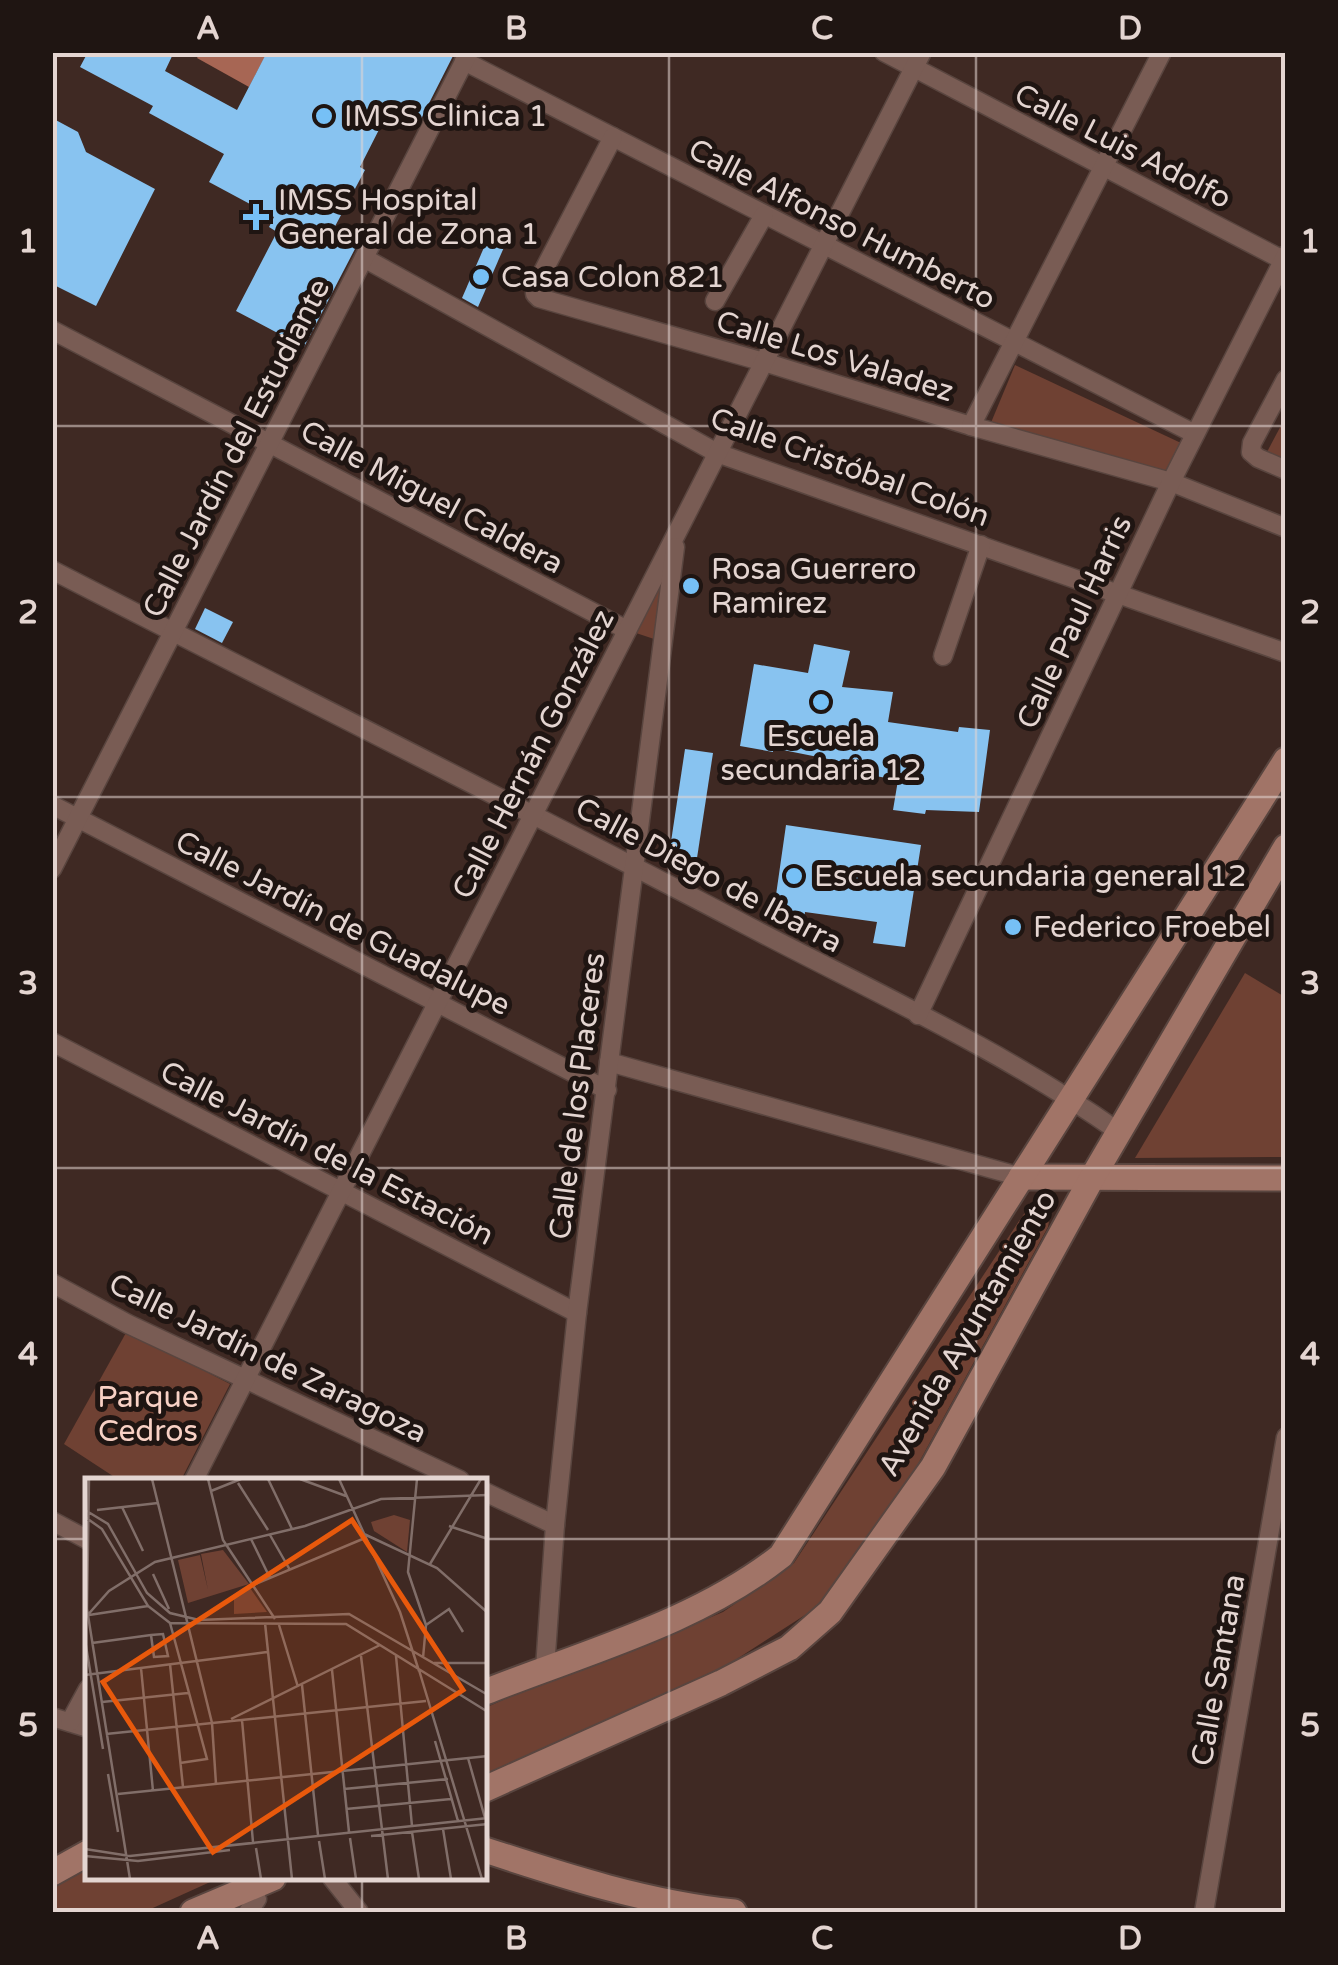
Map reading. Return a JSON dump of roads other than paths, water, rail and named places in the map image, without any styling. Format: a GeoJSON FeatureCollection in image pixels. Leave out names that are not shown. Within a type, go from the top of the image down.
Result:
{"type":"FeatureCollection","features":[{"type":"Feature","properties":{"kind":"main road","name":"Avenida Ayuntamiento"},"geometry":{"type":"LineString","coordinates":[[488,1691],[679,1617],[751,1580],[781,1556],[1286,760]]}},
{"type":"Feature","properties":{"kind":"main road","name":"Avenida Ayuntamiento"},"geometry":{"type":"LineString","coordinates":[[488,1787],[755,1666],[789,1648],[830,1612],[934,1467],[1118,1132],[1286,847]]}},
{"type":"Feature","properties":{"kind":"main road"},"geometry":{"type":"LineString","coordinates":[[1021,1177],[1286,1178]]}},
{"type":"Feature","properties":{"kind":"main road"},"geometry":{"type":"LineString","coordinates":[[488,1851],[626,1893],[734,1912]]}},
{"type":"Feature","properties":{"kind":"main road"},"geometry":{"type":"LineString","coordinates":[[52,1873],[85,1855]]}},
{"type":"Feature","properties":{"kind":"main road"},"geometry":{"type":"LineString","coordinates":[[193,1912],[268,1880]]}},
{"type":"Feature","properties":{"kind":"street","name":"Calle Luis Adolfo"},"geometry":{"type":"LineString","coordinates":[[884,52],[918,60],[1104,167],[1284,257]]}},
{"type":"Feature","properties":{"kind":"street"},"geometry":{"type":"LineString","coordinates":[[971,426],[1162,52]]}},
{"type":"Feature","properties":{"kind":"street","name":"Calle Alfonso Humberto"},"geometry":{"type":"LineString","coordinates":[[467,57],[612,137],[1195,434]]}},
{"type":"Feature","properties":{"kind":"street","name":"Calle Jardín del Estudiante"},"geometry":{"type":"LineString","coordinates":[[52,869],[467,57]]}},
{"type":"Feature","properties":{"kind":"street","name":"Calle Hernán González"},"geometry":{"type":"LineString","coordinates":[[195,1478],[918,60]]}},
{"type":"Feature","properties":{"kind":"street","name":"Calle Los Valadez"},"geometry":{"type":"LineString","coordinates":[[612,137],[534,294],[1171,482],[1286,528]]}},
{"type":"Feature","properties":{"kind":"street"},"geometry":{"type":"LineString","coordinates":[[716,301],[764,215]]}},
{"type":"Feature","properties":{"kind":"street","name":"Calle Paul Harris"},"geometry":{"type":"LineString","coordinates":[[918,1015],[1171,482],[1284,257]]}},
{"type":"Feature","properties":{"kind":"street","name":"Calle Cristóbal Colón"},"geometry":{"type":"LineString","coordinates":[[364,258],[717,454],[1286,653]]}},
{"type":"Feature","properties":{"kind":"street","name":"Calle Miguel Caldera"},"geometry":{"type":"LineString","coordinates":[[52,330],[627,630]]}},
{"type":"Feature","properties":{"kind":"street"},"geometry":{"type":"LineString","coordinates":[[1286,378],[1252,442],[1252,452],[1258,458],[1286,470]]}},
{"type":"Feature","properties":{"kind":"street","name":"Calle de los Placeres"},"geometry":{"type":"LineString","coordinates":[[545,1668],[576,1313],[608,1090],[677,532]]}},
{"type":"Feature","properties":{"kind":"street"},"geometry":{"type":"LineString","coordinates":[[943,656],[981,545]]}},
{"type":"Feature","properties":{"kind":"street","name":"Calle Diego de Ibarra"},"geometry":{"type":"LineString","coordinates":[[52,570],[534,814],[918,1015],[1072,1100],[1118,1132]]}},
{"type":"Feature","properties":{"kind":"street","name":"Calle Jardín de Guadalupe"},"geometry":{"type":"LineString","coordinates":[[52,805],[608,1090]]}},
{"type":"Feature","properties":{"kind":"street","name":"Calle Jardín de la Estación"},"geometry":{"type":"LineString","coordinates":[[52,1042],[576,1313]]}},
{"type":"Feature","properties":{"kind":"street"},"geometry":{"type":"LineString","coordinates":[[609,1062],[1021,1177]]}},
{"type":"Feature","properties":{"kind":"street","name":"Calle Jardín de Zaragoza"},"geometry":{"type":"LineString","coordinates":[[52,1283],[128,1324],[456,1478]]}},
{"type":"Feature","properties":{"kind":"street","name":"Calle Santana"},"geometry":{"type":"LineString","coordinates":[[1204,1912],[1285,1440]]}},
{"type":"Feature","properties":{"kind":"street"},"geometry":{"type":"LineString","coordinates":[[488,1493],[555,1525]]}},
{"type":"Feature","properties":{"kind":"street"},"geometry":{"type":"LineString","coordinates":[[52,1521],[85,1538]]}},
{"type":"Feature","properties":{"kind":"street"},"geometry":{"type":"LineString","coordinates":[[70,1722],[85,1694]]}},
{"type":"Feature","properties":{"kind":"street"},"geometry":{"type":"LineString","coordinates":[[334,1880],[359,1912]]}},
{"type":"Feature","properties":{"kind":"place","name":"IMSS Clinica 1"},"geometry":{"type":"Point","coordinates":[324,116]}},
{"type":"Feature","properties":{"kind":"place","name":"IMSS Hospital General de Zona 1"},"geometry":{"type":"Point","coordinates":[256,217]}},
{"type":"Feature","properties":{"kind":"place","name":"Casa Colon 821"},"geometry":{"type":"Point","coordinates":[481,277]}},
{"type":"Feature","properties":{"kind":"place","name":"Rosa Guerrero Ramirez"},"geometry":{"type":"Point","coordinates":[691,586]}},
{"type":"Feature","properties":{"kind":"place","name":"Escuela secundaria 12"},"geometry":{"type":"Point","coordinates":[821,702]}},
{"type":"Feature","properties":{"kind":"place","name":"Escuela secundaria general 12"},"geometry":{"type":"Point","coordinates":[794,876]}},
{"type":"Feature","properties":{"kind":"place","name":"Federico Froebel"},"geometry":{"type":"Point","coordinates":[1013,927]}},
{"type":"Feature","properties":{"kind":"park label","name":"Parque Cedros"},"geometry":{"type":"Point","coordinates":[148,1414]}}]}
